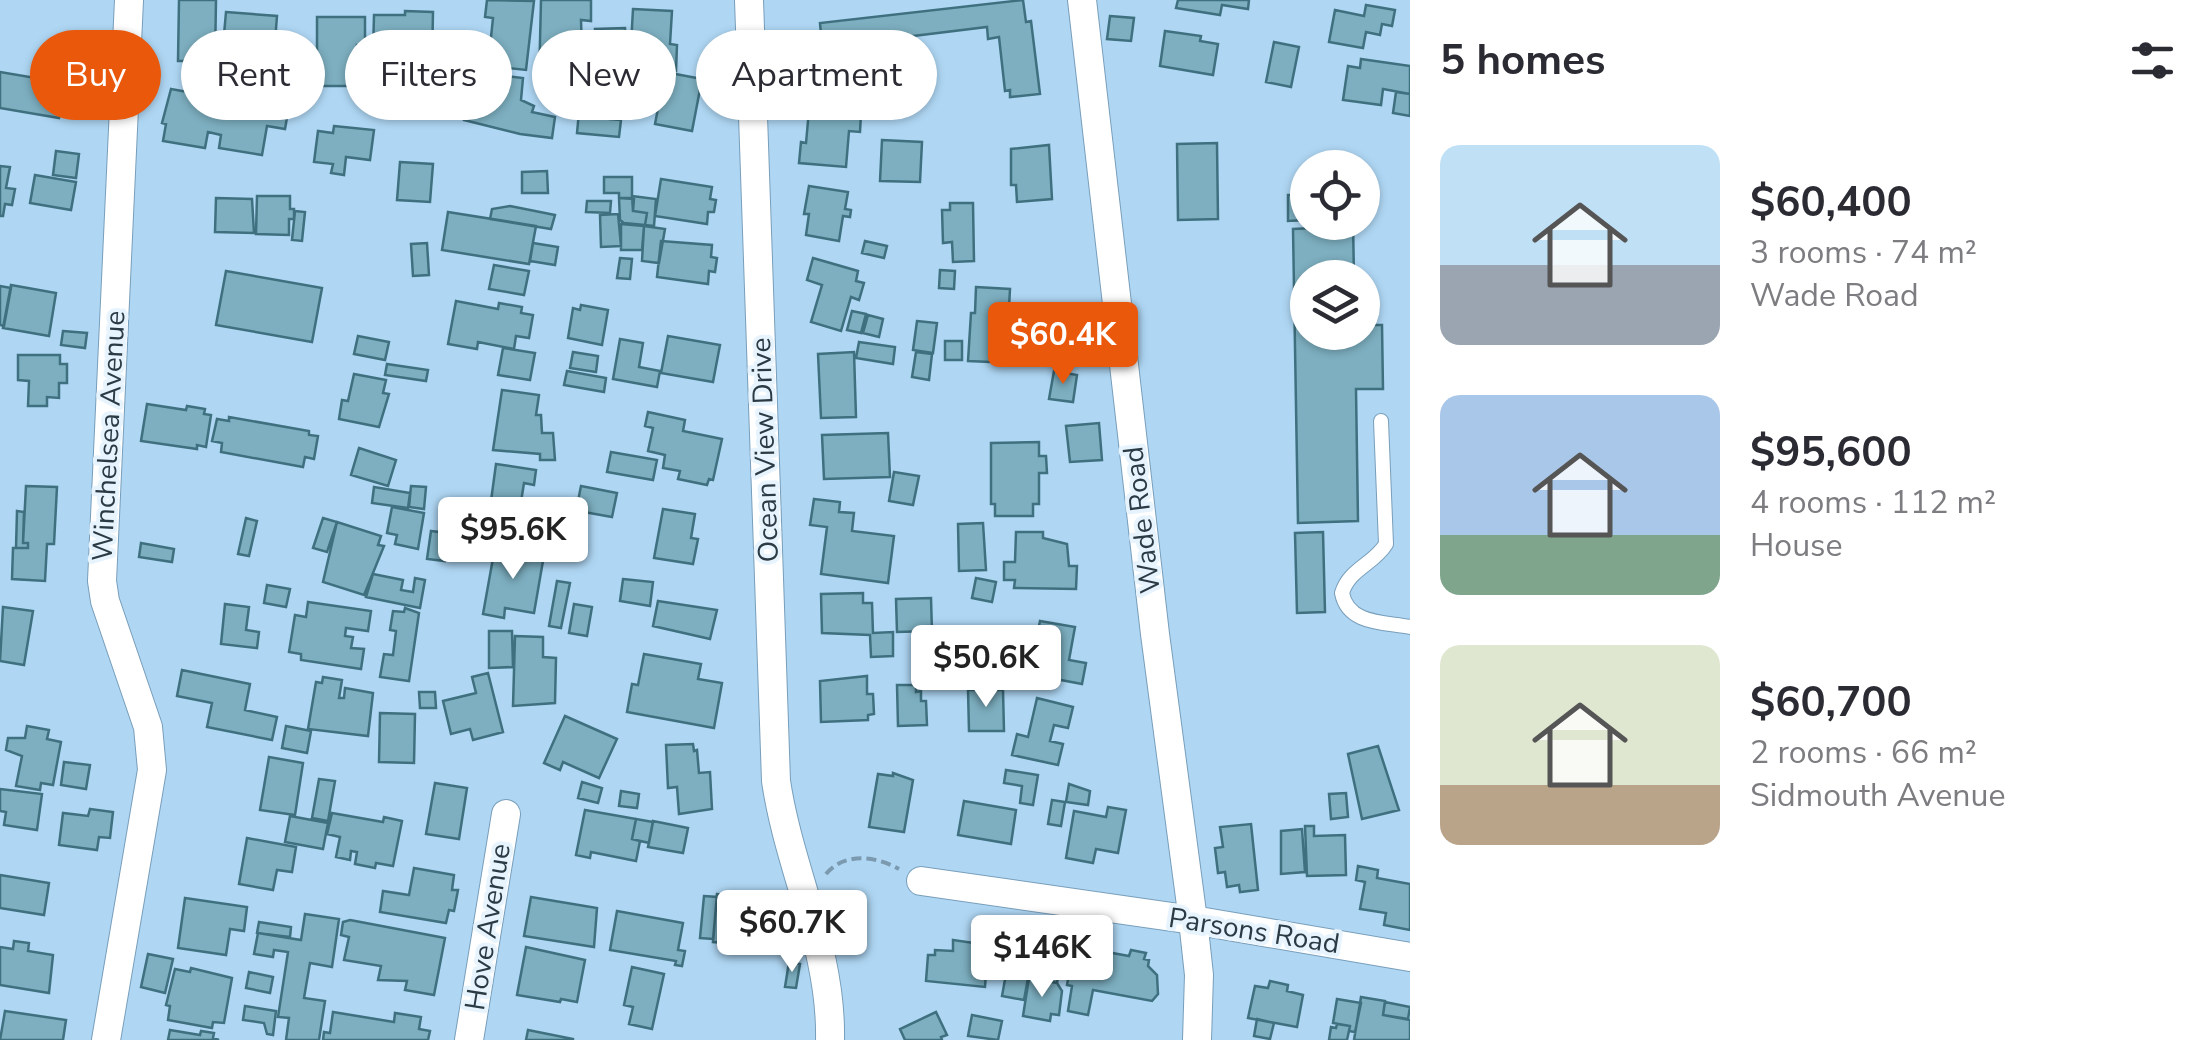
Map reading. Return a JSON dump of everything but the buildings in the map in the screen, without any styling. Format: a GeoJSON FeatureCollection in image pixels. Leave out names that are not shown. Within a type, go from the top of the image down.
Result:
{"type":"FeatureCollection","features":[{"type":"Feature","properties":{"kind":"street","name":"Winchelsea Avenue"},"geometry":{"type":"LineString","coordinates":[[106,1040],[152,770],[148,727],[105,601],[102,580],[129,0]]}},
{"type":"Feature","properties":{"kind":"street","name":"Ocean View Drive"},"geometry":{"type":"LineString","coordinates":[[749,0],[776,780],[782,823],[819,939],[828,984],[830,1040]]}},
{"type":"Feature","properties":{"kind":"street","name":"Wade Road"},"geometry":{"type":"LineString","coordinates":[[1082,0],[1193,920],[1198,976],[1197,1040]]}},
{"type":"Feature","properties":{"kind":"street","name":"Hove Avenue"},"geometry":{"type":"LineString","coordinates":[[469,1040],[506,814]]}},
{"type":"Feature","properties":{"kind":"street","name":"Parsons Road"},"geometry":{"type":"LineString","coordinates":[[921,881],[1193,920],[1410,957]]}},
{"type":"Feature","properties":{"kind":"lane"},"geometry":{"type":"LineString","coordinates":[[1381,420],[1386,544],[1374,559],[1349,576],[1342,593],[1344,604],[1361,618],[1410,627]]}},
{"type":"Feature","properties":{"kind":"path"},"geometry":{"type":"LineString","coordinates":[[806,896],[834,864],[849,858],[887,862],[921,881]]}}]}
